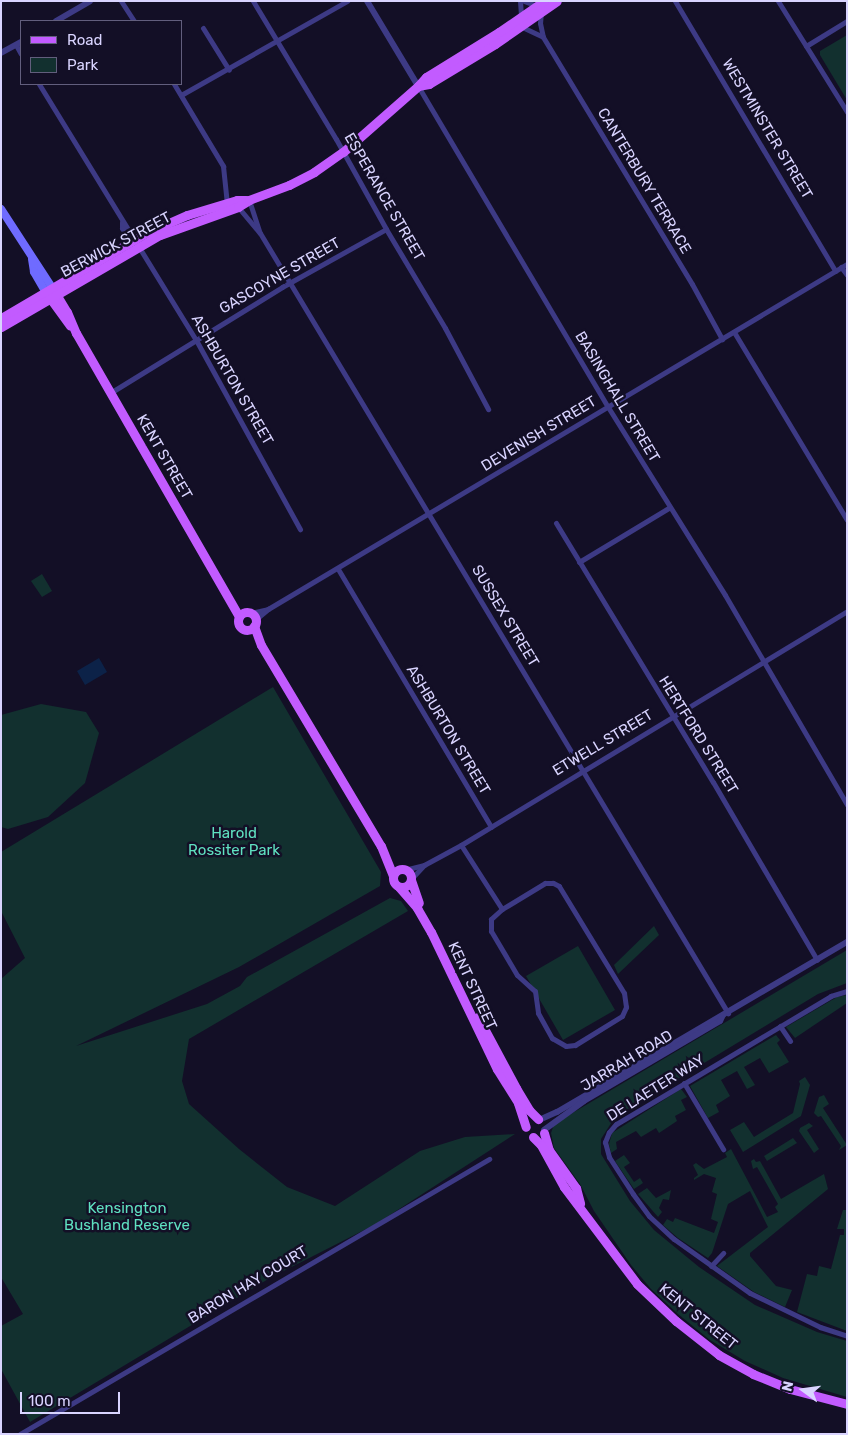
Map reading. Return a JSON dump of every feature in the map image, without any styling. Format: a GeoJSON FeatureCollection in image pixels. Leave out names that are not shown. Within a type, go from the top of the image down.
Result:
{"type":"FeatureCollection","features":[{"type":"Feature","properties":{"kind":"main road","name":"BERWICK STREET"},"geometry":{"type":"LineString","coordinates":[[134,242],[238,207],[249,200],[300,180],[343,152],[418,86],[429,84],[521,23],[541,7],[557,1]]}},
{"type":"Feature","properties":{"kind":"main road","name":"BERWICK STREET"},"geometry":{"type":"LineString","coordinates":[[1,327],[51,293],[134,242],[187,215],[227,203],[249,200]]}},
{"type":"Feature","properties":{"kind":"main road","name":"KENT STREET"},"geometry":{"type":"LineString","coordinates":[[1,209],[32,259],[34,272],[67,312],[76,333],[110,393],[228,594],[249,619],[261,645],[386,855],[393,875]]}},
{"type":"Feature","properties":{"kind":"main road","name":"BERWICK STREET"},"geometry":{"type":"LineString","coordinates":[[1,318],[51,293]]}},
{"type":"Feature","properties":{"kind":"main road","name":"KENT STREET"},"geometry":{"type":"LineString","coordinates":[[386,855],[404,869]]}},
{"type":"Feature","properties":{"kind":"main road"},"geometry":{"type":"LineString","coordinates":[[404,869],[409,873],[411,880],[407,886],[399,887],[394,882],[393,875],[398,870],[404,869]]}},
{"type":"Feature","properties":{"kind":"main road","name":"KENT STREET"},"geometry":{"type":"LineString","coordinates":[[411,880],[415,896],[457,972],[503,1065],[529,1110],[538,1120]]}},
{"type":"Feature","properties":{"kind":"main road","name":"KENT STREET"},"geometry":{"type":"LineString","coordinates":[[399,887],[417,908],[431,932],[494,1063],[518,1103],[526,1127]]}},
{"type":"Feature","properties":{"kind":"main road"},"geometry":{"type":"LineString","coordinates":[[530,1120],[538,1120],[543,1123],[544,1132],[539,1137],[533,1137],[527,1132],[526,1127],[530,1120]]}},
{"type":"Feature","properties":{"kind":"main road","name":"KENT STREET"},"geometry":{"type":"LineString","coordinates":[[544,1132],[549,1150],[576,1188],[581,1206]]}},
{"type":"Feature","properties":{"kind":"main road","name":"KENT STREET"},"geometry":{"type":"LineString","coordinates":[[533,1137],[541,1145],[564,1187],[581,1206],[637,1284],[676,1321],[707,1346],[753,1374],[790,1389],[847,1404]]}},
{"type":"Feature","properties":{"kind":"main road","name":"KENT STREET"},"geometry":{"type":"LineString","coordinates":[[834,1402],[847,1408]]}},
{"type":"Feature","properties":{"kind":"street"},"geometry":{"type":"LineString","coordinates":[[58,20],[90,1]]}},
{"type":"Feature","properties":{"kind":"street"},"geometry":{"type":"LineString","coordinates":[[121,1],[133,20]]}},
{"type":"Feature","properties":{"kind":"street","name":"ESPERANCE STREET"},"geometry":{"type":"LineString","coordinates":[[253,1],[445,328],[488,409]]}},
{"type":"Feature","properties":{"kind":"street"},"geometry":{"type":"LineString","coordinates":[[181,95],[229,70],[347,1]]}},
{"type":"Feature","properties":{"kind":"street","name":"BASINGHALL STREET"},"geometry":{"type":"LineString","coordinates":[[367,1],[608,407],[724,595],[847,805]]}},
{"type":"Feature","properties":{"kind":"street"},"geometry":{"type":"LineString","coordinates":[[520,1],[522,10],[521,23],[542,37]]}},
{"type":"Feature","properties":{"kind":"street"},"geometry":{"type":"LineString","coordinates":[[524,1],[541,7]]}},
{"type":"Feature","properties":{"kind":"street","name":"WESTMINSTER STREET"},"geometry":{"type":"LineString","coordinates":[[675,1],[836,271]]}},
{"type":"Feature","properties":{"kind":"street"},"geometry":{"type":"LineString","coordinates":[[778,1],[847,112]]}},
{"type":"Feature","properties":{"kind":"street","name":"CANTERBURY TERRACE"},"geometry":{"type":"LineString","coordinates":[[541,7],[540,23],[542,37],[687,276],[722,339]]}},
{"type":"Feature","properties":{"kind":"street"},"geometry":{"type":"LineString","coordinates":[[806,46],[847,21]]}},
{"type":"Feature","properties":{"kind":"street"},"geometry":{"type":"LineString","coordinates":[[203,28],[229,70]]}},
{"type":"Feature","properties":{"kind":"street"},"geometry":{"type":"LineString","coordinates":[[1,54],[18,44]]}},
{"type":"Feature","properties":{"kind":"street","name":"ASHBURTON STREET"},"geometry":{"type":"LineString","coordinates":[[40,85],[122,222],[122,228],[134,242],[196,340],[300,529]]}},
{"type":"Feature","properties":{"kind":"street"},"geometry":{"type":"LineString","coordinates":[[175,85],[223,166],[227,186],[227,203]]}},
{"type":"Feature","properties":{"kind":"street","name":"SUSSEX STREET"},"geometry":{"type":"LineString","coordinates":[[249,200],[260,233]]}},
{"type":"Feature","properties":{"kind":"street","name":"SUSSEX STREET"},"geometry":{"type":"LineString","coordinates":[[238,207],[260,233],[725,1014]]}},
{"type":"Feature","properties":{"kind":"street","name":"GASCOYNE STREET"},"geometry":{"type":"LineString","coordinates":[[110,393],[290,283],[386,229]]}},
{"type":"Feature","properties":{"kind":"street"},"geometry":{"type":"LineString","coordinates":[[844,265],[847,275]]}},
{"type":"Feature","properties":{"kind":"street","name":"DEVENISH STREET"},"geometry":{"type":"LineString","coordinates":[[249,619],[338,569],[844,265]]}},
{"type":"Feature","properties":{"kind":"street"},"geometry":{"type":"LineString","coordinates":[[734,332],[847,520]]}},
{"type":"Feature","properties":{"kind":"street"},"geometry":{"type":"LineString","coordinates":[[579,562],[670,507]]}},
{"type":"Feature","properties":{"kind":"street","name":"HERTFORD STREET"},"geometry":{"type":"LineString","coordinates":[[556,523],[713,782],[817,960]]}},
{"type":"Feature","properties":{"kind":"street","name":"ASHBURTON STREET"},"geometry":{"type":"LineString","coordinates":[[338,569],[491,826]]}},
{"type":"Feature","properties":{"kind":"street","name":"ETWELL STREET"},"geometry":{"type":"LineString","coordinates":[[404,869],[424,865],[461,845],[847,611]]}},
{"type":"Feature","properties":{"kind":"street"},"geometry":{"type":"LineString","coordinates":[[461,845],[502,909]]}},
{"type":"Feature","properties":{"kind":"street","name":"ETWELL STREET"},"geometry":{"type":"LineString","coordinates":[[411,880],[424,865]]}},
{"type":"Feature","properties":{"kind":"street"},"geometry":{"type":"LineString","coordinates":[[545,883],[559,886],[624,994],[626,1007],[622,1016],[575,1045],[566,1046],[555,1040],[538,1013],[535,991],[517,975],[491,931],[491,919],[502,909],[545,883]]}},
{"type":"Feature","properties":{"kind":"street","name":"JARRAH ROAD"},"geometry":{"type":"LineString","coordinates":[[538,1120],[557,1112],[717,1016],[725,1014],[847,942]]}},
{"type":"Feature","properties":{"kind":"street","name":"DE LAETER WAY"},"geometry":{"type":"LineString","coordinates":[[847,991],[831,996],[616,1124],[607,1137],[606,1150],[632,1194],[649,1216],[674,1239],[750,1293],[820,1327],[847,1336]]}},
{"type":"Feature","properties":{"kind":"street","name":"JARRAH ROAD"},"geometry":{"type":"LineString","coordinates":[[544,1132],[584,1101],[720,1021],[725,1014]]}},
{"type":"Feature","properties":{"kind":"street"},"geometry":{"type":"LineString","coordinates":[[780,1026],[790,1041]]}},
{"type":"Feature","properties":{"kind":"street"},"geometry":{"type":"LineString","coordinates":[[684,1084],[722,1149]]}},
{"type":"Feature","properties":{"kind":"street","name":"BARON HAY COURT"},"geometry":{"type":"LineString","coordinates":[[20,1434],[489,1159]]}},
{"type":"Feature","properties":{"kind":"street"},"geometry":{"type":"LineString","coordinates":[[711,1266],[723,1253]]}},
{"type":"Feature","properties":{"kind":"green space"},"geometry":{"type":"Polygon","coordinates":[[[847,35],[847,100],[820,55],[820,51],[847,35]]]}},
{"type":"Feature","properties":{"kind":"green space"},"geometry":{"type":"Polygon","coordinates":[[[42,574],[52,591],[42,597],[31,581],[42,574]]]}},
{"type":"Feature","properties":{"kind":"green space"},"geometry":{"type":"Polygon","coordinates":[[[273,687],[381,872],[380,886],[239,967],[76,1046],[207,1004],[240,986],[247,977],[390,898],[401,901],[408,911],[189,1039],[182,1081],[189,1104],[239,1149],[287,1187],[335,1206],[420,1151],[465,1137],[515,1134],[376,1224],[270,1278],[30,1422],[1,1369],[1,1326],[23,1314],[1,1277],[1,979],[25,958],[1,911],[1,852],[273,687]]]}},
{"type":"Feature","properties":{"kind":"green space"},"geometry":{"type":"Polygon","coordinates":[[[41,704],[86,712],[99,733],[85,783],[48,817],[8,829],[1,827],[1,715],[41,704]]]}},
{"type":"Feature","properties":{"kind":"green space"},"geometry":{"type":"Polygon","coordinates":[[[654,926],[659,935],[618,974],[614,965],[654,926]]]}},
{"type":"Feature","properties":{"kind":"green space"},"geometry":{"type":"Polygon","coordinates":[[[578,946],[615,1010],[563,1040],[526,976],[578,946]]]}},
{"type":"Feature","properties":{"kind":"green space"},"geometry":{"type":"Polygon","coordinates":[[[847,950],[847,983],[818,994],[615,1117],[601,1139],[601,1154],[630,1201],[654,1230],[699,1267],[755,1305],[817,1332],[847,1341],[847,1397],[783,1378],[745,1361],[710,1340],[678,1314],[651,1289],[631,1265],[594,1211],[580,1184],[554,1148],[551,1133],[554,1124],[847,950]]]}},
{"type":"Feature","properties":{"kind":"green space"},"geometry":{"type":"Polygon","coordinates":[[[847,995],[847,1003],[795,1038],[786,1027],[837,997],[847,995]]]}},
{"type":"Feature","properties":{"kind":"green space"},"geometry":{"type":"Polygon","coordinates":[[[776,1035],[780,1040],[777,1043],[789,1062],[769,1073],[760,1058],[744,1067],[755,1085],[747,1089],[737,1071],[721,1080],[730,1096],[716,1105],[719,1112],[708,1118],[690,1086],[776,1035]]]}},
{"type":"Feature","properties":{"kind":"green space"},"geometry":{"type":"Polygon","coordinates":[[[805,1077],[810,1085],[801,1116],[743,1152],[730,1130],[744,1122],[754,1137],[793,1113],[800,1084],[799,1081],[805,1077]]]}},
{"type":"Feature","properties":{"kind":"green space"},"geometry":{"type":"Polygon","coordinates":[[[681,1089],[687,1097],[681,1100],[686,1110],[675,1116],[677,1121],[659,1133],[656,1128],[641,1137],[636,1131],[616,1142],[617,1149],[611,1153],[609,1144],[612,1133],[681,1089]]]}},
{"type":"Feature","properties":{"kind":"green space"},"geometry":{"type":"Polygon","coordinates":[[[824,1095],[829,1104],[823,1108],[847,1145],[839,1150],[841,1146],[821,1116],[818,1117],[814,1113],[819,1097],[824,1095]]]}},
{"type":"Feature","properties":{"kind":"green space"},"geometry":{"type":"Polygon","coordinates":[[[809,1123],[813,1126],[807,1130],[819,1149],[814,1153],[799,1131],[800,1128],[809,1123]]]}},
{"type":"Feature","properties":{"kind":"green space"},"geometry":{"type":"Polygon","coordinates":[[[793,1138],[797,1143],[767,1161],[764,1156],[793,1138]]]}},
{"type":"Feature","properties":{"kind":"green space"},"geometry":{"type":"Polygon","coordinates":[[[731,1149],[767,1217],[778,1212],[775,1207],[778,1204],[757,1167],[753,1169],[751,1161],[754,1159],[756,1162],[760,1161],[781,1199],[824,1174],[828,1189],[750,1253],[750,1256],[776,1286],[792,1290],[785,1307],[754,1292],[717,1266],[768,1227],[750,1191],[728,1204],[712,1253],[708,1258],[678,1238],[663,1225],[667,1219],[673,1222],[675,1218],[714,1233],[718,1222],[711,1219],[717,1194],[712,1192],[716,1178],[704,1174],[694,1180],[698,1175],[693,1165],[696,1163],[704,1169],[727,1157],[725,1153],[731,1149]]]}},
{"type":"Feature","properties":{"kind":"green space"},"geometry":{"type":"Polygon","coordinates":[[[624,1155],[630,1163],[624,1167],[634,1182],[640,1178],[643,1183],[634,1189],[615,1161],[624,1155]]]}},
{"type":"Feature","properties":{"kind":"green space"},"geometry":{"type":"Polygon","coordinates":[[[647,1188],[656,1198],[671,1190],[669,1200],[663,1199],[659,1208],[662,1212],[658,1217],[638,1194],[647,1188]]]}},
{"type":"Feature","properties":{"kind":"green space"},"geometry":{"type":"Polygon","coordinates":[[[843,1210],[847,1210],[847,1331],[797,1312],[807,1274],[817,1276],[819,1266],[831,1269],[840,1235],[844,1235],[844,1229],[837,1229],[843,1210]]]}},
{"type":"Feature","properties":{"kind":"water"},"geometry":{"type":"Polygon","coordinates":[[[99,658],[107,672],[85,685],[77,671],[99,658]]]}},
{"type":"Feature","properties":{"kind":"park label","name":"Harold Rossiter Park"},"geometry":{"type":"Point","coordinates":[234,842]}},
{"type":"Feature","properties":{"kind":"park label","name":"Kensington Bushland Reserve"},"geometry":{"type":"Point","coordinates":[127,1216]}}]}
